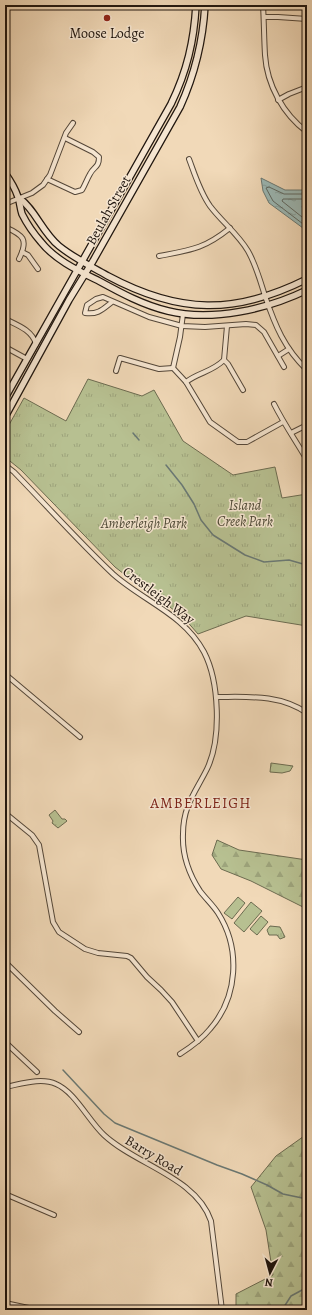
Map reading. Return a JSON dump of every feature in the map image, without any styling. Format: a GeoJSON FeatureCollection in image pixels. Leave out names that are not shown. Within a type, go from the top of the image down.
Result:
{"type":"FeatureCollection","features":[{"type":"Feature","properties":{"kind":"main road","name":"Beulah Street"},"geometry":{"type":"LineString","coordinates":[[5,398],[166,113],[178,89],[185,72],[193,39],[196,5]]}},
{"type":"Feature","properties":{"kind":"main road","name":"Beulah Street"},"geometry":{"type":"LineString","coordinates":[[5,417],[187,92],[200,47],[205,5]]}},
{"type":"Feature","properties":{"kind":"main road"},"geometry":{"type":"LineString","coordinates":[[5,172],[19,198],[26,203],[54,242],[90,266],[140,291],[180,303],[201,306],[226,305],[266,297],[307,278]]}},
{"type":"Feature","properties":{"kind":"main road"},"geometry":{"type":"LineString","coordinates":[[19,198],[19,207],[23,215],[42,243],[58,257],[85,274],[139,302],[183,314],[209,315],[240,312],[269,306],[307,290]]}},
{"type":"Feature","properties":{"kind":"street"},"geometry":{"type":"LineString","coordinates":[[263,5],[265,56],[271,84],[278,100],[293,120],[307,132]]}},
{"type":"Feature","properties":{"kind":"street"},"geometry":{"type":"LineString","coordinates":[[264,17],[307,19]]}},
{"type":"Feature","properties":{"kind":"street"},"geometry":{"type":"LineString","coordinates":[[278,100],[288,94],[307,87]]}},
{"type":"Feature","properties":{"kind":"street"},"geometry":{"type":"LineString","coordinates":[[5,204],[32,193],[43,185],[73,123]]}},
{"type":"Feature","properties":{"kind":"street"},"geometry":{"type":"LineString","coordinates":[[47,179],[74,192],[82,190],[90,174],[99,162],[99,157],[93,152],[65,138]]}},
{"type":"Feature","properties":{"kind":"street"},"geometry":{"type":"LineString","coordinates":[[189,159],[204,198],[243,243],[252,259],[278,332],[307,370]]}},
{"type":"Feature","properties":{"kind":"street"},"geometry":{"type":"LineString","coordinates":[[5,227],[17,233],[24,239],[25,242],[19,259]]}},
{"type":"Feature","properties":{"kind":"street"},"geometry":{"type":"LineString","coordinates":[[159,256],[202,247],[216,239],[230,228]]}},
{"type":"Feature","properties":{"kind":"street"},"geometry":{"type":"LineString","coordinates":[[22,252],[28,255],[38,270]]}},
{"type":"Feature","properties":{"kind":"street"},"geometry":{"type":"LineString","coordinates":[[112,302],[98,313],[85,313],[87,305],[96,299],[103,297],[149,317],[182,326],[205,327],[246,324],[256,325],[264,332],[284,367]]}},
{"type":"Feature","properties":{"kind":"street"},"geometry":{"type":"LineString","coordinates":[[174,368],[183,314]]}},
{"type":"Feature","properties":{"kind":"street"},"geometry":{"type":"LineString","coordinates":[[5,319],[29,332],[34,338],[36,344]]}},
{"type":"Feature","properties":{"kind":"street"},"geometry":{"type":"LineString","coordinates":[[186,382],[192,377],[217,367],[224,360],[227,326]]}},
{"type":"Feature","properties":{"kind":"street"},"geometry":{"type":"LineString","coordinates":[[5,347],[27,359]]}},
{"type":"Feature","properties":{"kind":"street"},"geometry":{"type":"LineString","coordinates":[[278,356],[289,348]]}},
{"type":"Feature","properties":{"kind":"street"},"geometry":{"type":"LineString","coordinates":[[116,371],[120,358],[159,369],[174,368]]}},
{"type":"Feature","properties":{"kind":"street"},"geometry":{"type":"LineString","coordinates":[[224,360],[228,364],[243,390]]}},
{"type":"Feature","properties":{"kind":"street"},"geometry":{"type":"LineString","coordinates":[[174,368],[186,382],[210,422],[238,442],[247,442],[283,422]]}},
{"type":"Feature","properties":{"kind":"street"},"geometry":{"type":"LineString","coordinates":[[274,404],[283,422],[307,460]]}},
{"type":"Feature","properties":{"kind":"street"},"geometry":{"type":"LineString","coordinates":[[291,433],[307,425]]}},
{"type":"Feature","properties":{"kind":"street","name":"Crestleigh Way"},"geometry":{"type":"LineString","coordinates":[[5,465],[14,472],[115,575],[173,615],[188,628],[208,661],[216,697],[216,739],[207,768],[187,806],[183,842],[186,861],[192,878],[218,913],[227,931],[232,951],[233,972],[230,992],[223,1011],[211,1029],[180,1054]]}},
{"type":"Feature","properties":{"kind":"street"},"geometry":{"type":"LineString","coordinates":[[5,674],[80,737]]}},
{"type":"Feature","properties":{"kind":"street"},"geometry":{"type":"LineString","coordinates":[[216,697],[253,696],[272,698],[290,704],[307,713]]}},
{"type":"Feature","properties":{"kind":"street"},"geometry":{"type":"LineString","coordinates":[[5,812],[32,835],[39,846],[53,922],[57,929],[77,945],[85,949],[98,953],[127,956],[172,1002],[198,1041]]}},
{"type":"Feature","properties":{"kind":"street"},"geometry":{"type":"LineString","coordinates":[[6,964],[79,1032]]}},
{"type":"Feature","properties":{"kind":"street"},"geometry":{"type":"LineString","coordinates":[[5,1042],[37,1072]]}},
{"type":"Feature","properties":{"kind":"street","name":"Barry Road"},"geometry":{"type":"LineString","coordinates":[[5,1087],[30,1082],[45,1081],[52,1082],[62,1087],[70,1094],[98,1129],[116,1146],[183,1186],[196,1196],[205,1208],[211,1221],[222,1310]]}},
{"type":"Feature","properties":{"kind":"street"},"geometry":{"type":"LineString","coordinates":[[5,1194],[54,1215]]}},
{"type":"Feature","properties":{"kind":"street"},"geometry":{"type":"LineString","coordinates":[[5,1303],[38,1310]]}},
{"type":"Feature","properties":{"kind":"green space","name":"Amberleigh Park"},"geometry":{"type":"Polygon","coordinates":[[[88,379],[142,396],[154,390],[183,441],[233,475],[275,467],[282,498],[307,494],[307,626],[246,616],[198,634],[180,615],[115,567],[21,470],[5,457],[5,432],[24,398],[66,421],[88,379]]]}},
{"type":"Feature","properties":{"kind":"green space"},"geometry":{"type":"Polygon","coordinates":[[[271,763],[293,766],[290,771],[282,773],[270,772],[271,763]]]}},
{"type":"Feature","properties":{"kind":"green space"},"geometry":{"type":"Polygon","coordinates":[[[55,810],[62,819],[67,821],[58,828],[52,823],[53,821],[49,815],[55,810]]]}},
{"type":"Feature","properties":{"kind":"green space"},"geometry":{"type":"Polygon","coordinates":[[[217,840],[239,850],[307,860],[307,909],[251,881],[221,869],[212,855],[217,840]]]}},
{"type":"Feature","properties":{"kind":"green space"},"geometry":{"type":"Polygon","coordinates":[[[238,897],[245,903],[232,919],[224,913],[238,897]]]}},
{"type":"Feature","properties":{"kind":"green space"},"geometry":{"type":"Polygon","coordinates":[[[251,902],[262,911],[244,932],[234,923],[251,902]]]}},
{"type":"Feature","properties":{"kind":"green space"},"geometry":{"type":"Polygon","coordinates":[[[261,916],[268,922],[257,935],[250,929],[261,916]]]}},
{"type":"Feature","properties":{"kind":"green space"},"geometry":{"type":"Polygon","coordinates":[[[270,926],[280,927],[285,937],[280,939],[277,935],[269,935],[267,930],[270,926]]]}},
{"type":"Feature","properties":{"kind":"green space"},"geometry":{"type":"Polygon","coordinates":[[[307,1134],[307,1310],[236,1310],[236,1294],[273,1275],[266,1230],[251,1187],[276,1156],[307,1134]]]}},
{"type":"Feature","properties":{"kind":"water"},"geometry":{"type":"Polygon","coordinates":[[[261,178],[285,190],[307,190],[307,231],[269,203],[263,191],[261,178]]]}},
{"type":"Feature","properties":{"kind":"waterway"},"geometry":{"type":"LineString","coordinates":[[133,433],[139,440]]}},
{"type":"Feature","properties":{"kind":"waterway"},"geometry":{"type":"LineString","coordinates":[[166,465],[182,485],[194,504],[201,520],[213,535],[245,555],[264,562],[289,560],[303,564],[307,567]]}},
{"type":"Feature","properties":{"kind":"waterway"},"geometry":{"type":"LineString","coordinates":[[63,1070],[104,1114],[115,1123],[242,1174],[283,1194],[307,1199]]}},
{"type":"Feature","properties":{"kind":"waterway"},"geometry":{"type":"LineString","coordinates":[[282,1310],[291,1296],[304,1289],[307,1285]]}},
{"type":"Feature","properties":{"kind":"place","name":"Moose Lodge"},"geometry":{"type":"Point","coordinates":[107,18]}},
{"type":"Feature","properties":{"kind":"district","name":"AMBERLEIGH"},"geometry":{"type":"Point","coordinates":[201,803]}},
{"type":"Feature","properties":{"kind":"park label","name":"Island Creek Park"},"geometry":{"type":"Point","coordinates":[245,514]}}]}
